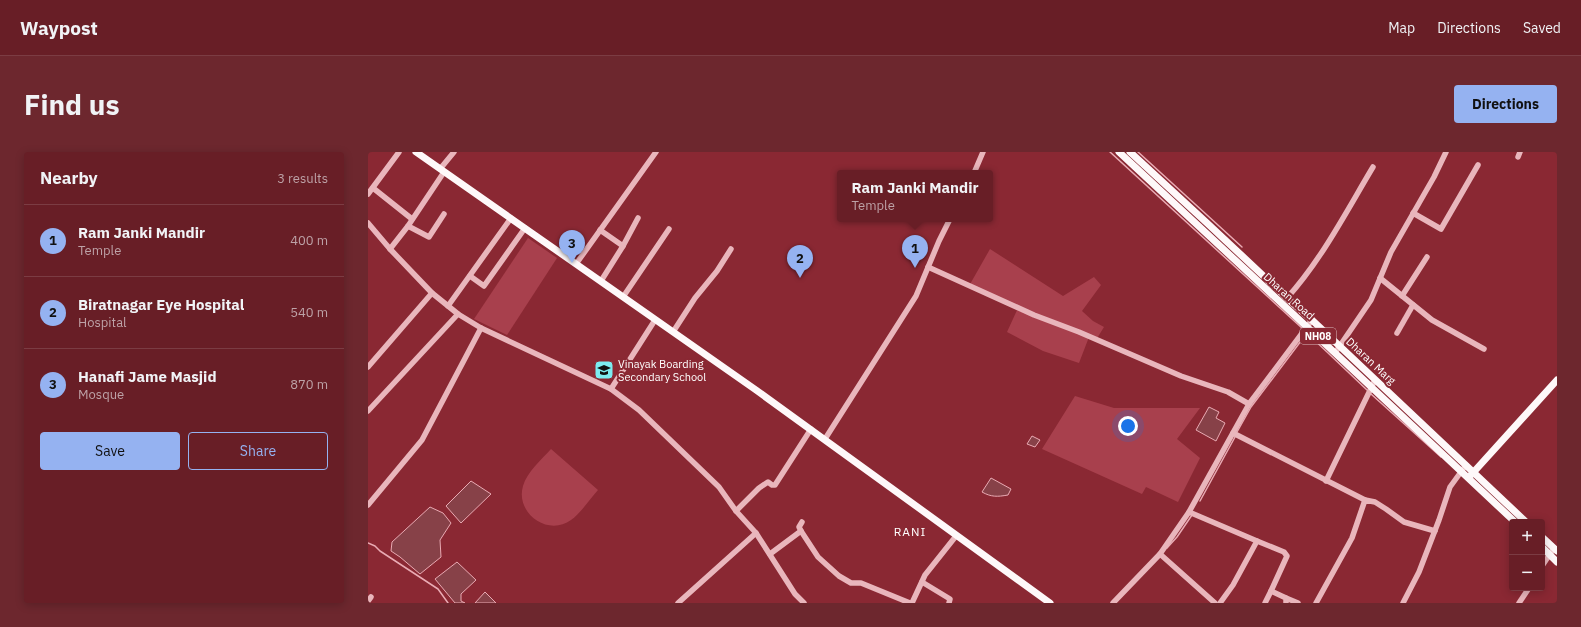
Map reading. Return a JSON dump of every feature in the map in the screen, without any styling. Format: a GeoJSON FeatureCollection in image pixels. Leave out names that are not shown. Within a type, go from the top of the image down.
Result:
{"type":"FeatureCollection","features":[{"type":"Feature","properties":{"kind":"main road"},"geometry":{"type":"LineString","coordinates":[[416,152],[811,430],[1050,603]]}},
{"type":"Feature","properties":{"kind":"main road","name":"Dharan Road"},"geometry":{"type":"LineString","coordinates":[[1119,152],[1307,326],[1338,350],[1371,387],[1463,468]]}},
{"type":"Feature","properties":{"kind":"main road","name":"Dharan Marg"},"geometry":{"type":"LineString","coordinates":[[1130,152],[1212,226],[1312,320],[1338,350],[1375,380],[1471,476],[1522,519]]}},
{"type":"Feature","properties":{"kind":"main road"},"geometry":{"type":"LineString","coordinates":[[1471,476],[1557,380]]}},
{"type":"Feature","properties":{"kind":"main road","name":"NH08"},"geometry":{"type":"LineString","coordinates":[[1471,476],[1512,519]]}},
{"type":"Feature","properties":{"kind":"main road"},"geometry":{"type":"LineString","coordinates":[[1545,541],[1553,551],[1557,562]]}},
{"type":"Feature","properties":{"kind":"street"},"geometry":{"type":"LineString","coordinates":[[368,194],[399,152]]}},
{"type":"Feature","properties":{"kind":"street"},"geometry":{"type":"LineString","coordinates":[[390,249],[408,226],[454,152]]}},
{"type":"Feature","properties":{"kind":"street"},"geometry":{"type":"LineString","coordinates":[[576,264],[656,152]]}},
{"type":"Feature","properties":{"kind":"street"},"geometry":{"type":"LineString","coordinates":[[975,170],[983,152]]}},
{"type":"Feature","properties":{"kind":"street"},"geometry":{"type":"LineString","coordinates":[[1338,350],[1371,300],[1392,252],[1434,177],[1446,152]]}},
{"type":"Feature","properties":{"kind":"street"},"geometry":{"type":"LineString","coordinates":[[1413,213],[1441,230],[1478,165]]}},
{"type":"Feature","properties":{"kind":"street"},"geometry":{"type":"LineString","coordinates":[[1287,298],[1338,228],[1373,167]]}},
{"type":"Feature","properties":{"kind":"street"},"geometry":{"type":"LineString","coordinates":[[373,188],[412,219]]}},
{"type":"Feature","properties":{"kind":"street"},"geometry":{"type":"LineString","coordinates":[[408,226],[429,237],[444,214]]}},
{"type":"Feature","properties":{"kind":"street"},"geometry":{"type":"LineString","coordinates":[[448,306],[511,218]]}},
{"type":"Feature","properties":{"kind":"street"},"geometry":{"type":"LineString","coordinates":[[601,281],[624,246],[638,218]]}},
{"type":"Feature","properties":{"kind":"street"},"geometry":{"type":"LineString","coordinates":[[825,440],[916,296],[949,222]]}},
{"type":"Feature","properties":{"kind":"street"},"geometry":{"type":"LineString","coordinates":[[368,223],[390,249],[432,293],[458,314],[481,328],[610,389],[639,410],[718,487],[736,511],[756,533],[795,594],[804,603]]}},
{"type":"Feature","properties":{"kind":"street"},"geometry":{"type":"LineString","coordinates":[[470,276],[484,286],[525,228]]}},
{"type":"Feature","properties":{"kind":"street"},"geometry":{"type":"LineString","coordinates":[[623,297],[669,229]]}},
{"type":"Feature","properties":{"kind":"street"},"geometry":{"type":"LineString","coordinates":[[600,230],[624,246]]}},
{"type":"Feature","properties":{"kind":"street"},"geometry":{"type":"LineString","coordinates":[[673,332],[695,298],[717,271],[731,248]]}},
{"type":"Feature","properties":{"kind":"street"},"geometry":{"type":"LineString","coordinates":[[1402,296],[1427,257]]}},
{"type":"Feature","properties":{"kind":"street"},"geometry":{"type":"LineString","coordinates":[[928,267],[1034,315],[1079,332],[1182,376],[1228,392],[1249,404]]}},
{"type":"Feature","properties":{"kind":"street"},"geometry":{"type":"LineString","coordinates":[[1380,278],[1432,320],[1484,349]]}},
{"type":"Feature","properties":{"kind":"street"},"geometry":{"type":"LineString","coordinates":[[368,367],[432,293]]}},
{"type":"Feature","properties":{"kind":"street"},"geometry":{"type":"LineString","coordinates":[[1397,333],[1413,305]]}},
{"type":"Feature","properties":{"kind":"street"},"geometry":{"type":"LineString","coordinates":[[368,411],[458,314]]}},
{"type":"Feature","properties":{"kind":"street"},"geometry":{"type":"LineString","coordinates":[[610,389],[655,320]]}},
{"type":"Feature","properties":{"kind":"street"},"geometry":{"type":"LineString","coordinates":[[1113,603],[1160,554],[1189,512],[1249,404],[1312,320]]}},
{"type":"Feature","properties":{"kind":"street"},"geometry":{"type":"LineString","coordinates":[[368,505],[422,440],[481,328]]}},
{"type":"Feature","properties":{"kind":"street"},"geometry":{"type":"LineString","coordinates":[[1326,480],[1375,380]]}},
{"type":"Feature","properties":{"kind":"street"},"geometry":{"type":"LineString","coordinates":[[736,511],[759,488],[768,482],[775,486],[811,430]]}},
{"type":"Feature","properties":{"kind":"street"},"geometry":{"type":"LineString","coordinates":[[1233,433],[1366,500],[1375,502],[1404,522],[1435,531]]}},
{"type":"Feature","properties":{"kind":"street"},"geometry":{"type":"LineString","coordinates":[[1403,603],[1419,572],[1450,487],[1463,468]]}},
{"type":"Feature","properties":{"kind":"street"},"geometry":{"type":"LineString","coordinates":[[1316,603],[1352,538],[1366,500]]}},
{"type":"Feature","properties":{"kind":"street"},"geometry":{"type":"LineString","coordinates":[[1189,512],[1257,542],[1284,552],[1287,556],[1265,603]]}},
{"type":"Feature","properties":{"kind":"street"},"geometry":{"type":"LineString","coordinates":[[802,522],[799,526],[801,531],[818,557],[844,579],[911,603],[925,575],[956,536]]}},
{"type":"Feature","properties":{"kind":"street"},"geometry":{"type":"LineString","coordinates":[[770,554],[801,531]]}},
{"type":"Feature","properties":{"kind":"street"},"geometry":{"type":"LineString","coordinates":[[678,603],[756,533]]}},
{"type":"Feature","properties":{"kind":"street"},"geometry":{"type":"LineString","coordinates":[[1220,603],[1233,585],[1257,542]]}},
{"type":"Feature","properties":{"kind":"street"},"geometry":{"type":"LineString","coordinates":[[1545,562],[1553,551]]}},
{"type":"Feature","properties":{"kind":"street"},"geometry":{"type":"LineString","coordinates":[[1160,554],[1215,603]]}},
{"type":"Feature","properties":{"kind":"street"},"geometry":{"type":"LineString","coordinates":[[922,582],[950,599],[950,603]]}},
{"type":"Feature","properties":{"kind":"street"},"geometry":{"type":"LineString","coordinates":[[1271,591],[1286,601],[1298,603]]}},
{"type":"Feature","properties":{"kind":"street"},"geometry":{"type":"LineString","coordinates":[[1519,603],[1527,591]]}},
{"type":"Feature","properties":{"kind":"shaded area"},"geometry":{"type":"Polygon","coordinates":[[[528,238],[557,258],[507,335],[474,319],[528,238]]]}},
{"type":"Feature","properties":{"kind":"shaded area"},"geometry":{"type":"Polygon","coordinates":[[[990,249],[1063,296],[1094,277],[1101,285],[1082,311],[1093,321],[1104,327],[1096,340],[1089,337],[1079,363],[1043,351],[1007,332],[1018,308],[969,286],[990,249]]]}},
{"type":"Feature","properties":{"kind":"shaded area"},"geometry":{"type":"Polygon","coordinates":[[[1075,396],[1114,408],[1200,408],[1177,439],[1200,458],[1178,502],[1146,487],[1142,494],[1042,449],[1075,396]]]}},
{"type":"Feature","properties":{"kind":"shaded area"},"geometry":{"type":"Polygon","coordinates":[[[1209,407],[1219,412],[1216,418],[1225,423],[1216,441],[1196,430],[1209,407]]]}},
{"type":"Feature","properties":{"kind":"shaded area"},"geometry":{"type":"Polygon","coordinates":[[[1032,436],[1040,440],[1035,447],[1027,444],[1032,436]]]}},
{"type":"Feature","properties":{"kind":"shaded area"},"geometry":{"type":"Polygon","coordinates":[[[551,449],[598,490],[571,520],[562,525],[553,526],[535,520],[524,505],[522,496],[523,486],[528,476],[551,449]]]}},
{"type":"Feature","properties":{"kind":"shaded area"},"geometry":{"type":"Polygon","coordinates":[[[991,478],[1011,489],[1008,495],[994,496],[982,492],[991,478]]]}},
{"type":"Feature","properties":{"kind":"shaded area"},"geometry":{"type":"Polygon","coordinates":[[[471,481],[491,494],[461,523],[446,506],[471,481]]]}},
{"type":"Feature","properties":{"kind":"shaded area"},"geometry":{"type":"Polygon","coordinates":[[[430,507],[443,513],[451,523],[440,540],[441,557],[420,574],[391,551],[392,542],[430,507]]]}},
{"type":"Feature","properties":{"kind":"shaded area"},"geometry":{"type":"Polygon","coordinates":[[[457,562],[476,580],[461,594],[461,601],[465,603],[455,603],[435,579],[457,562]]]}},
{"type":"Feature","properties":{"kind":"shaded area"},"geometry":{"type":"Polygon","coordinates":[[[485,592],[496,603],[475,603],[485,592]]]}},
{"type":"Feature","properties":{"kind":"waterway"},"geometry":{"type":"LineString","coordinates":[[1110,152],[1303,329]]}},
{"type":"Feature","properties":{"kind":"waterway"},"geometry":{"type":"LineString","coordinates":[[1138,152],[1242,247]]}},
{"type":"Feature","properties":{"kind":"waterway"},"geometry":{"type":"LineString","coordinates":[[1237,432],[1251,407],[1307,333],[1367,390]]}},
{"type":"Feature","properties":{"kind":"waterway"},"geometry":{"type":"LineString","coordinates":[[1371,394],[1441,457]]}},
{"type":"Feature","properties":{"kind":"waterway"},"geometry":{"type":"LineString","coordinates":[[1200,501],[1235,437]]}},
{"type":"Feature","properties":{"kind":"waterway"},"geometry":{"type":"LineString","coordinates":[[1167,548],[1177,537],[1192,515]]}},
{"type":"Feature","properties":{"kind":"waterway"},"geometry":{"type":"LineString","coordinates":[[368,543],[375,546],[380,551],[438,589],[448,603]]}},
{"type":"Feature","properties":{"kind":"place","name":"Hanafi Jame Masjid"},"geometry":{"type":"Point","coordinates":[572,263]}},
{"type":"Feature","properties":{"kind":"place","name":"Ram Janki Mandir"},"geometry":{"type":"Point","coordinates":[915,268]}},
{"type":"Feature","properties":{"kind":"place","name":"Biratnagar Eye Hospital"},"geometry":{"type":"Point","coordinates":[800,278]}},
{"type":"Feature","properties":{"kind":"place","name":"Vinayak Boarding Secondary School"},"geometry":{"type":"Point","coordinates":[604,370]}},
{"type":"Feature","properties":{"kind":"district","name":"RANI"},"geometry":{"type":"Point","coordinates":[910,531]}}]}
